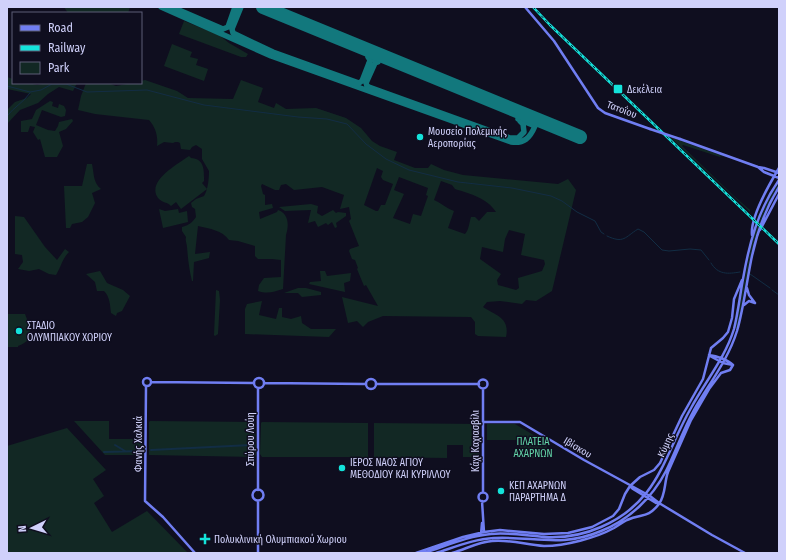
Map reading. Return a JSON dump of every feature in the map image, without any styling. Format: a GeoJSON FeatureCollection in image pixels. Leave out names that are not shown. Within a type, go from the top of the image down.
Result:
{"type":"FeatureCollection","features":[{"type":"Feature","properties":{"kind":"street","name":"Τατοΐου"},"geometry":{"type":"LineString","coordinates":[[525,7],[554,41],[598,108],[605,113],[778,173]]}},
{"type":"Feature","properties":{"kind":"street","name":"Τατοΐου"},"geometry":{"type":"LineString","coordinates":[[758,167],[764,172],[777,177]]}},
{"type":"Feature","properties":{"kind":"street"},"geometry":{"type":"LineString","coordinates":[[752,236],[752,230],[757,212],[777,177],[779,168]]}},
{"type":"Feature","properties":{"kind":"street","name":"Κύμης"},"geometry":{"type":"LineString","coordinates":[[424,553],[483,535],[504,534],[560,537],[582,534],[600,528],[618,518],[636,505],[645,495],[663,469],[691,408],[728,346],[734,327],[752,236],[777,177]]}},
{"type":"Feature","properties":{"kind":"street","name":"Κύμης"},"geometry":{"type":"LineString","coordinates":[[436,553],[483,535],[504,538],[560,541],[583,537],[601,532],[621,521],[649,497],[666,471],[694,411],[724,362],[735,338],[756,238],[764,215],[779,187]]}},
{"type":"Feature","properties":{"kind":"street"},"geometry":{"type":"LineString","coordinates":[[756,238],[779,194]]}},
{"type":"Feature","properties":{"kind":"street"},"geometry":{"type":"LineString","coordinates":[[416,553],[504,530],[552,534],[571,532],[589,528],[606,521],[616,514],[630,486],[640,477],[654,470],[660,463],[682,416],[703,379],[713,346],[728,332],[732,318],[733,303],[738,287],[744,278]]}},
{"type":"Feature","properties":{"kind":"street"},"geometry":{"type":"LineString","coordinates":[[742,309],[746,302],[750,301],[755,303],[748,293],[746,284]]}},
{"type":"Feature","properties":{"kind":"street"},"geometry":{"type":"LineString","coordinates":[[452,553],[484,541],[506,540],[549,546],[586,539],[608,531],[630,518],[649,514],[664,495],[665,482],[668,472],[696,411],[721,372],[730,370],[733,365],[709,356]]}},
{"type":"Feature","properties":{"kind":"street"},"geometry":{"type":"LineString","coordinates":[[151,382],[148,378],[143,380],[143,384],[146,386],[151,382],[254,383]]}},
{"type":"Feature","properties":{"kind":"street"},"geometry":{"type":"LineString","coordinates":[[254,383],[255,380],[259,378],[263,380],[264,383],[366,384],[371,388],[375,387],[376,384],[478,384],[482,380],[486,381],[488,386],[483,389],[479,387],[478,384]]}},
{"type":"Feature","properties":{"kind":"street"},"geometry":{"type":"LineString","coordinates":[[366,384],[368,380],[371,379],[374,380],[376,384]]}},
{"type":"Feature","properties":{"kind":"street"},"geometry":{"type":"LineString","coordinates":[[254,383],[258,388],[262,387],[264,383]]}},
{"type":"Feature","properties":{"kind":"street","name":"Φανής Χαλκιά"},"geometry":{"type":"LineString","coordinates":[[146,386],[145,501],[163,517],[196,553]]}},
{"type":"Feature","properties":{"kind":"street","name":"Σπύρου Λούη"},"geometry":{"type":"LineString","coordinates":[[258,388],[258,490]]}},
{"type":"Feature","properties":{"kind":"street","name":"Κάχι Καχιασβίλι"},"geometry":{"type":"LineString","coordinates":[[482,492],[483,389]]}},
{"type":"Feature","properties":{"kind":"street","name":"Ιβίσκου"},"geometry":{"type":"LineString","coordinates":[[483,422],[518,422],[745,553]]}},
{"type":"Feature","properties":{"kind":"street"},"geometry":{"type":"LineString","coordinates":[[258,490],[262,492],[263,495],[262,499],[258,501],[254,499],[253,495],[255,491],[258,490]]}},
{"type":"Feature","properties":{"kind":"street"},"geometry":{"type":"LineString","coordinates":[[482,501],[485,500],[487,496],[482,492],[479,493],[478,497],[479,500],[482,501],[483,535]]}},
{"type":"Feature","properties":{"kind":"street"},"geometry":{"type":"LineString","coordinates":[[258,501],[258,553]]}},
{"type":"Feature","properties":{"kind":"green space"},"geometry":{"type":"Polygon","coordinates":[[[64,7],[130,7],[128,12],[67,12],[64,7]]]}},
{"type":"Feature","properties":{"kind":"green space"},"geometry":{"type":"Polygon","coordinates":[[[184,21],[219,35],[229,43],[248,54],[246,57],[241,57],[179,34],[184,21]]]}},
{"type":"Feature","properties":{"kind":"green space"},"geometry":{"type":"Polygon","coordinates":[[[172,44],[192,52],[190,57],[198,59],[196,65],[208,69],[204,81],[164,66],[172,44]]]}},
{"type":"Feature","properties":{"kind":"green space"},"geometry":{"type":"Polygon","coordinates":[[[7,77],[12,79],[12,84],[76,84],[73,91],[59,87],[38,103],[20,110],[7,124],[7,110],[15,102],[27,98],[31,94],[7,89],[7,77]]]}},
{"type":"Feature","properties":{"kind":"green space"},"geometry":{"type":"Polygon","coordinates":[[[145,80],[177,91],[188,98],[233,99],[241,80],[263,88],[258,102],[274,108],[276,103],[286,109],[316,108],[346,118],[361,128],[372,141],[380,146],[397,152],[394,160],[415,168],[428,168],[431,164],[444,170],[463,175],[558,184],[568,179],[576,190],[552,291],[536,301],[526,300],[522,304],[500,301],[487,302],[483,307],[501,318],[506,326],[506,337],[478,336],[475,334],[475,322],[471,317],[383,316],[368,322],[363,327],[357,321],[348,323],[342,297],[378,306],[366,285],[364,286],[355,260],[352,259],[349,251],[350,249],[359,246],[349,221],[351,219],[349,207],[340,209],[344,195],[322,187],[294,190],[286,184],[281,185],[279,190],[275,190],[262,184],[263,194],[265,195],[265,205],[272,204],[273,208],[259,212],[260,219],[277,212],[278,210],[284,214],[287,220],[288,227],[286,235],[283,289],[270,292],[258,291],[259,285],[264,278],[281,277],[281,260],[258,259],[255,256],[255,246],[229,240],[219,232],[198,226],[195,254],[210,252],[209,258],[194,262],[192,281],[186,237],[182,231],[182,227],[190,224],[196,217],[195,209],[192,207],[191,203],[204,196],[207,187],[209,171],[202,159],[202,149],[196,145],[190,150],[181,149],[180,143],[178,142],[164,142],[157,146],[156,132],[149,120],[95,114],[78,110],[86,84],[111,84],[116,86],[142,84],[142,81],[145,80]],[[377,168],[364,205],[378,211],[381,205],[385,205],[393,184],[383,180],[381,177],[383,171],[377,168]],[[399,177],[394,190],[404,194],[393,218],[410,224],[413,214],[421,216],[428,196],[426,195],[428,188],[399,177]],[[441,181],[434,200],[454,211],[448,228],[465,234],[471,217],[475,217],[479,221],[487,212],[496,212],[483,200],[455,189],[452,185],[441,181]],[[509,230],[505,239],[503,252],[482,247],[480,259],[501,274],[497,280],[498,285],[516,290],[519,288],[518,278],[542,271],[545,264],[544,260],[521,255],[525,234],[509,230]]]}},
{"type":"Feature","properties":{"kind":"green space"},"geometry":{"type":"Polygon","coordinates":[[[50,101],[53,102],[52,106],[58,108],[59,104],[64,106],[66,110],[65,116],[61,117],[42,110],[36,125],[55,131],[59,122],[72,119],[73,121],[66,129],[59,132],[63,146],[57,157],[45,157],[40,139],[38,140],[33,132],[35,127],[30,126],[28,132],[21,132],[21,121],[32,119],[36,110],[50,101]]]}},
{"type":"Feature","properties":{"kind":"green space"},"geometry":{"type":"Polygon","coordinates":[[[670,137],[726,157],[720,157],[683,145],[682,146],[750,210],[750,212],[670,137]]]}},
{"type":"Feature","properties":{"kind":"green space"},"geometry":{"type":"Polygon","coordinates":[[[189,156],[199,161],[203,166],[204,181],[202,183],[207,189],[181,209],[176,202],[171,206],[160,200],[155,192],[156,185],[171,168],[189,156]]]}},
{"type":"Feature","properties":{"kind":"green space"},"geometry":{"type":"Polygon","coordinates":[[[87,164],[92,164],[96,184],[101,189],[92,193],[95,203],[88,217],[82,222],[72,224],[70,228],[66,228],[64,186],[82,186],[87,164]]]}},
{"type":"Feature","properties":{"kind":"green space"},"geometry":{"type":"Polygon","coordinates":[[[779,182],[779,185],[761,220],[751,255],[737,328],[735,328],[753,237],[767,202],[779,182]]]}},
{"type":"Feature","properties":{"kind":"green space"},"geometry":{"type":"Polygon","coordinates":[[[311,204],[318,206],[317,213],[322,216],[333,210],[336,213],[346,213],[346,216],[336,223],[337,227],[335,228],[332,222],[328,225],[326,223],[318,227],[315,221],[308,223],[311,210],[285,211],[279,207],[311,204]]]}},
{"type":"Feature","properties":{"kind":"green space"},"geometry":{"type":"Polygon","coordinates":[[[159,209],[165,211],[178,209],[179,213],[187,211],[188,222],[163,228],[159,209]]]}},
{"type":"Feature","properties":{"kind":"green space"},"geometry":{"type":"Polygon","coordinates":[[[15,216],[24,217],[45,247],[57,260],[65,249],[69,252],[56,275],[49,274],[39,269],[29,271],[18,269],[23,262],[22,255],[15,254],[15,216]]]}},
{"type":"Feature","properties":{"kind":"green space"},"geometry":{"type":"Polygon","coordinates":[[[100,271],[107,283],[123,290],[130,296],[122,311],[117,313],[116,316],[111,313],[106,293],[104,291],[97,291],[95,282],[86,274],[100,271]]]}},
{"type":"Feature","properties":{"kind":"green space"},"geometry":{"type":"Polygon","coordinates":[[[320,271],[325,271],[327,276],[351,273],[350,281],[344,283],[345,292],[309,284],[310,282],[321,281],[320,271]]]}},
{"type":"Feature","properties":{"kind":"green space"},"geometry":{"type":"Polygon","coordinates":[[[298,288],[306,288],[321,292],[321,295],[302,297],[298,293],[284,293],[298,288]]]}},
{"type":"Feature","properties":{"kind":"green space"},"geometry":{"type":"Polygon","coordinates":[[[216,290],[219,291],[220,300],[218,334],[215,336],[214,335],[216,290]]]}},
{"type":"Feature","properties":{"kind":"green space"},"geometry":{"type":"Polygon","coordinates":[[[262,301],[259,315],[276,319],[279,308],[282,308],[282,317],[291,319],[301,316],[302,323],[311,329],[336,329],[329,337],[245,334],[245,309],[247,304],[262,301]]]}},
{"type":"Feature","properties":{"kind":"green space","name":"ΣΤΑΔΙΟ ΟΛΥΜΠΙΑΚΟΥ ΧΩΡΙΟΥ"},"geometry":{"type":"Polygon","coordinates":[[[7,314],[25,314],[29,324],[29,337],[18,347],[7,347],[7,314]]]}},
{"type":"Feature","properties":{"kind":"green space"},"geometry":{"type":"Polygon","coordinates":[[[74,421],[109,421],[109,439],[142,439],[142,455],[105,455],[74,421]]]}},
{"type":"Feature","properties":{"kind":"green space"},"geometry":{"type":"Polygon","coordinates":[[[150,421],[255,422],[256,455],[255,457],[149,455],[150,421]]]}},
{"type":"Feature","properties":{"kind":"green space"},"geometry":{"type":"Polygon","coordinates":[[[262,422],[368,423],[368,457],[262,457],[260,454],[262,422]]]}},
{"type":"Feature","properties":{"kind":"green space"},"geometry":{"type":"Polygon","coordinates":[[[374,423],[480,424],[479,457],[463,457],[463,445],[447,445],[447,458],[374,457],[374,423]]]}},
{"type":"Feature","properties":{"kind":"green space","name":"ΠΛΑΤΕΙΑ ΑΧΑΡΝΩΝ"},"geometry":{"type":"Polygon","coordinates":[[[487,424],[515,424],[547,443],[546,458],[520,458],[520,440],[487,440],[487,424]]]}},
{"type":"Feature","properties":{"kind":"green space"},"geometry":{"type":"Polygon","coordinates":[[[67,428],[106,470],[93,479],[104,496],[94,503],[112,532],[147,511],[188,553],[7,553],[7,446],[67,428]]]}},
{"type":"Feature","properties":{"kind":"waterway"},"geometry":{"type":"LineString","coordinates":[[7,86],[30,92],[41,90],[52,84],[66,84],[87,92],[147,90],[204,105],[298,117],[327,119],[347,124],[366,144],[386,159],[409,170],[458,182],[512,188],[551,196],[595,221],[601,232],[604,234]]}},
{"type":"Feature","properties":{"kind":"waterway"},"geometry":{"type":"LineString","coordinates":[[7,116],[30,93]]}},
{"type":"Feature","properties":{"kind":"waterway"},"geometry":{"type":"LineString","coordinates":[[607,236],[621,239],[627,237],[638,229],[644,232],[662,250],[701,250],[709,260]]}},
{"type":"Feature","properties":{"kind":"waterway"},"geometry":{"type":"LineString","coordinates":[[711,263],[720,272],[740,272]]}},
{"type":"Feature","properties":{"kind":"waterway"},"geometry":{"type":"LineString","coordinates":[[750,274],[770,288]]}},
{"type":"Feature","properties":{"kind":"waterway"},"geometry":{"type":"LineString","coordinates":[[772,290],[779,295]]}},
{"type":"Feature","properties":{"kind":"waterway"},"geometry":{"type":"LineString","coordinates":[[115,445],[125,451]]}},
{"type":"Feature","properties":{"kind":"waterway"},"geometry":{"type":"LineString","coordinates":[[151,450],[254,446]]}},
{"type":"Feature","properties":{"kind":"waterway"},"geometry":{"type":"LineString","coordinates":[[104,452],[142,451]]}},
{"type":"Feature","properties":{"kind":"taxiway"},"geometry":{"type":"LineString","coordinates":[[161,7],[271,56],[511,142],[523,141],[529,137],[535,126],[518,119]]}},
{"type":"Feature","properties":{"kind":"taxiway"},"geometry":{"type":"LineString","coordinates":[[172,7],[223,29],[228,27],[235,7]]}},
{"type":"Feature","properties":{"kind":"taxiway"},"geometry":{"type":"LineString","coordinates":[[241,7],[232,29],[233,33],[273,52],[359,83],[362,81],[369,63],[370,60],[368,57],[378,62],[375,63],[366,83],[369,87],[510,138],[518,138],[524,132],[523,124],[520,121]]}},
{"type":"Feature","properties":{"kind":"runway"},"geometry":{"type":"LineString","coordinates":[[263,7],[580,137]]}},
{"type":"Feature","properties":{"kind":"railway"},"geometry":{"type":"LineString","coordinates":[[533,7],[779,244]]}},
{"type":"Feature","properties":{"kind":"place","name":"Δεκέλεια"},"geometry":{"type":"Point","coordinates":[618,89]}},
{"type":"Feature","properties":{"kind":"place","name":"Μουσείο Πολεμικής Αεροπορίας"},"geometry":{"type":"Point","coordinates":[420,137]}},
{"type":"Feature","properties":{"kind":"place","name":"ΣΤΑΔΙΟ ΟΛΥΜΠΙΑΚΟΥ ΧΩΡΙΟΥ"},"geometry":{"type":"Point","coordinates":[19,331]}},
{"type":"Feature","properties":{"kind":"place","name":"ΙΕΡΟΣ ΝΑΟΣ ΑΓΙΟΥ ΜΕΘΟΔΙΟΥ ΚΑΙ ΚΥΡΙΛΛΟΥ"},"geometry":{"type":"Point","coordinates":[342,468]}},
{"type":"Feature","properties":{"kind":"place","name":"ΚΕΠ ΑΧΑΡΝΩΝ ΠΑΡΑΡΤΗΜΑ Δ"},"geometry":{"type":"Point","coordinates":[501,491]}},
{"type":"Feature","properties":{"kind":"place","name":"Πολυκλινική Ολυμπιακού Χωριου"},"geometry":{"type":"Point","coordinates":[205,539]}}]}
